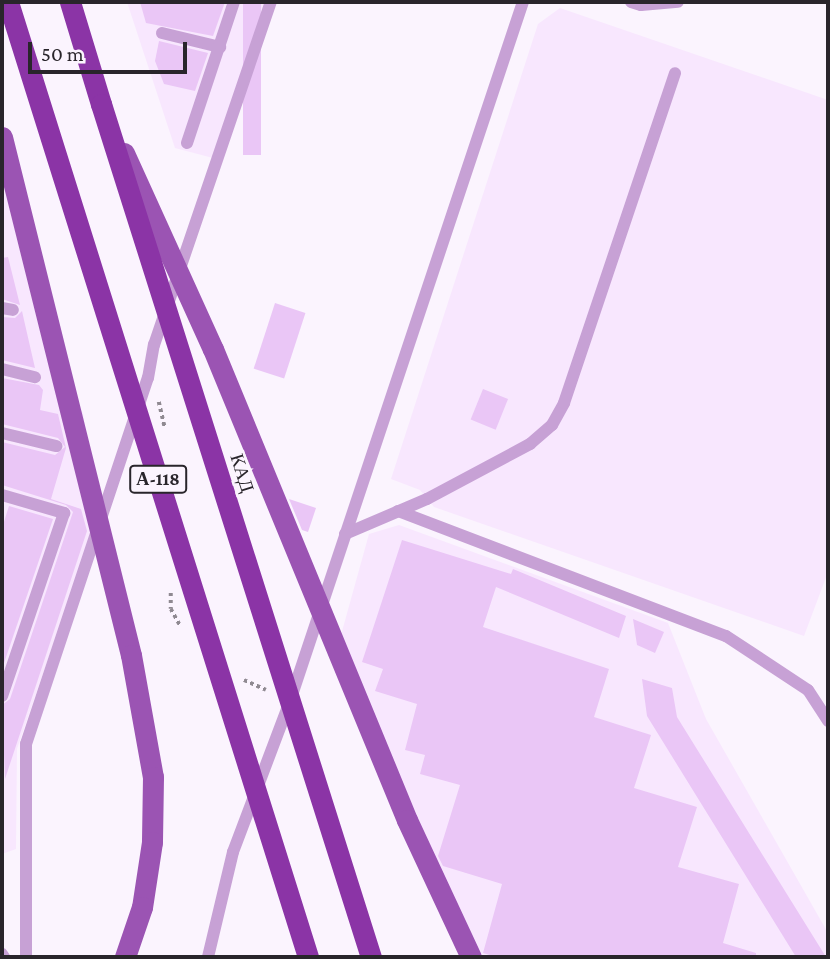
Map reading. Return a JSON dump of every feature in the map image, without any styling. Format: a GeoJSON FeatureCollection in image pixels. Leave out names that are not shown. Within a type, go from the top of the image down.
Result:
{"type":"FeatureCollection","features":[{"type":"Feature","properties":{"kind":"highway","name":"А-118"},"geometry":{"type":"LineString","coordinates":[[8,2],[308,957]]}},
{"type":"Feature","properties":{"kind":"highway","name":"КАД"},"geometry":{"type":"LineString","coordinates":[[70,2],[371,957]]}},
{"type":"Feature","properties":{"kind":"main road"},"geometry":{"type":"LineString","coordinates":[[102,104],[213,349],[407,820],[471,957]]}},
{"type":"Feature","properties":{"kind":"main road"},"geometry":{"type":"LineString","coordinates":[[2,137],[131,655],[153,777],[152,842],[142,907],[125,957]]}},
{"type":"Feature","properties":{"kind":"lane"},"geometry":{"type":"LineString","coordinates":[[187,143],[234,2]]}},
{"type":"Feature","properties":{"kind":"lane"},"geometry":{"type":"LineString","coordinates":[[26,957],[26,744],[148,378],[154,345],[271,2]]}},
{"type":"Feature","properties":{"kind":"lane"},"geometry":{"type":"LineString","coordinates":[[208,957],[233,852],[345,534],[523,2]]}},
{"type":"Feature","properties":{"kind":"lane"},"geometry":{"type":"LineString","coordinates":[[631,2],[641,5],[678,2]]}},
{"type":"Feature","properties":{"kind":"lane"},"geometry":{"type":"LineString","coordinates":[[162,33],[220,47]]}},
{"type":"Feature","properties":{"kind":"lane"},"geometry":{"type":"LineString","coordinates":[[345,534],[398,511],[530,444],[552,425],[564,403],[675,74]]}},
{"type":"Feature","properties":{"kind":"lane"},"geometry":{"type":"LineString","coordinates":[[2,369],[35,377]]}},
{"type":"Feature","properties":{"kind":"lane"},"geometry":{"type":"LineString","coordinates":[[2,433],[56,446]]}},
{"type":"Feature","properties":{"kind":"lane"},"geometry":{"type":"LineString","coordinates":[[2,495],[64,513],[2,696]]}},
{"type":"Feature","properties":{"kind":"lane"},"geometry":{"type":"LineString","coordinates":[[398,511],[726,636],[808,690],[828,721]]}},
{"type":"Feature","properties":{"kind":"shaded area"},"geometry":{"type":"Polygon","coordinates":[[[127,2],[265,2],[213,158],[175,148],[127,2]]]}},
{"type":"Feature","properties":{"kind":"shaded area"},"geometry":{"type":"Polygon","coordinates":[[[560,8],[828,100],[828,572],[804,636],[434,507],[420,490],[391,479],[538,24],[560,8]]]}},
{"type":"Feature","properties":{"kind":"shaded area"},"geometry":{"type":"Polygon","coordinates":[[[2,178],[47,360],[83,413],[98,515],[17,749],[16,849],[2,854],[2,178]]]}},
{"type":"Feature","properties":{"kind":"shaded area"},"geometry":{"type":"Polygon","coordinates":[[[399,525],[668,623],[706,719],[828,933],[828,957],[476,957],[341,635],[369,534],[399,525]]]}},
{"type":"Feature","properties":{"kind":"building"},"geometry":{"type":"Polygon","coordinates":[[[140,2],[225,2],[213,36],[146,23],[140,2]]]}},
{"type":"Feature","properties":{"kind":"building"},"geometry":{"type":"Polygon","coordinates":[[[243,2],[261,2],[261,155],[243,155],[243,2]]]}},
{"type":"Feature","properties":{"kind":"building"},"geometry":{"type":"Polygon","coordinates":[[[159,41],[208,53],[195,91],[164,84],[155,61],[159,41]]]}},
{"type":"Feature","properties":{"kind":"building"},"geometry":{"type":"Polygon","coordinates":[[[8,257],[20,305],[2,299],[2,258],[8,257]]]}},
{"type":"Feature","properties":{"kind":"building"},"geometry":{"type":"Polygon","coordinates":[[[275,303],[305,313],[284,379],[254,369],[275,303]]]}},
{"type":"Feature","properties":{"kind":"building"},"geometry":{"type":"Polygon","coordinates":[[[22,311],[35,368],[2,360],[2,317],[15,318],[22,311]]]}},
{"type":"Feature","properties":{"kind":"building"},"geometry":{"type":"Polygon","coordinates":[[[2,378],[39,385],[43,390],[40,410],[58,414],[66,448],[51,499],[81,509],[87,531],[5,779],[2,705],[10,699],[73,512],[66,505],[2,485],[2,442],[55,455],[65,447],[58,438],[2,424],[2,378]]]}},
{"type":"Feature","properties":{"kind":"building"},"geometry":{"type":"Polygon","coordinates":[[[483,389],[508,399],[496,430],[471,420],[483,389]]]}},
{"type":"Feature","properties":{"kind":"building"},"geometry":{"type":"Polygon","coordinates":[[[289,499],[316,508],[308,532],[302,530],[289,499]]]}},
{"type":"Feature","properties":{"kind":"building"},"geometry":{"type":"Polygon","coordinates":[[[9,506],[53,519],[2,669],[2,528],[9,506]]]}},
{"type":"Feature","properties":{"kind":"building"},"geometry":{"type":"Polygon","coordinates":[[[402,540],[511,574],[513,569],[626,616],[619,638],[496,587],[483,627],[609,669],[594,717],[651,735],[634,788],[697,807],[678,867],[739,884],[723,943],[756,953],[756,957],[496,957],[483,953],[502,884],[443,866],[438,856],[460,785],[420,774],[425,755],[405,750],[417,704],[375,691],[383,669],[362,662],[402,540]]]}},
{"type":"Feature","properties":{"kind":"building"},"geometry":{"type":"Polygon","coordinates":[[[633,619],[664,632],[655,653],[637,645],[633,619]]]}},
{"type":"Feature","properties":{"kind":"building"},"geometry":{"type":"Polygon","coordinates":[[[642,679],[672,688],[677,717],[826,957],[796,957],[647,716],[642,679]]]}}]}
